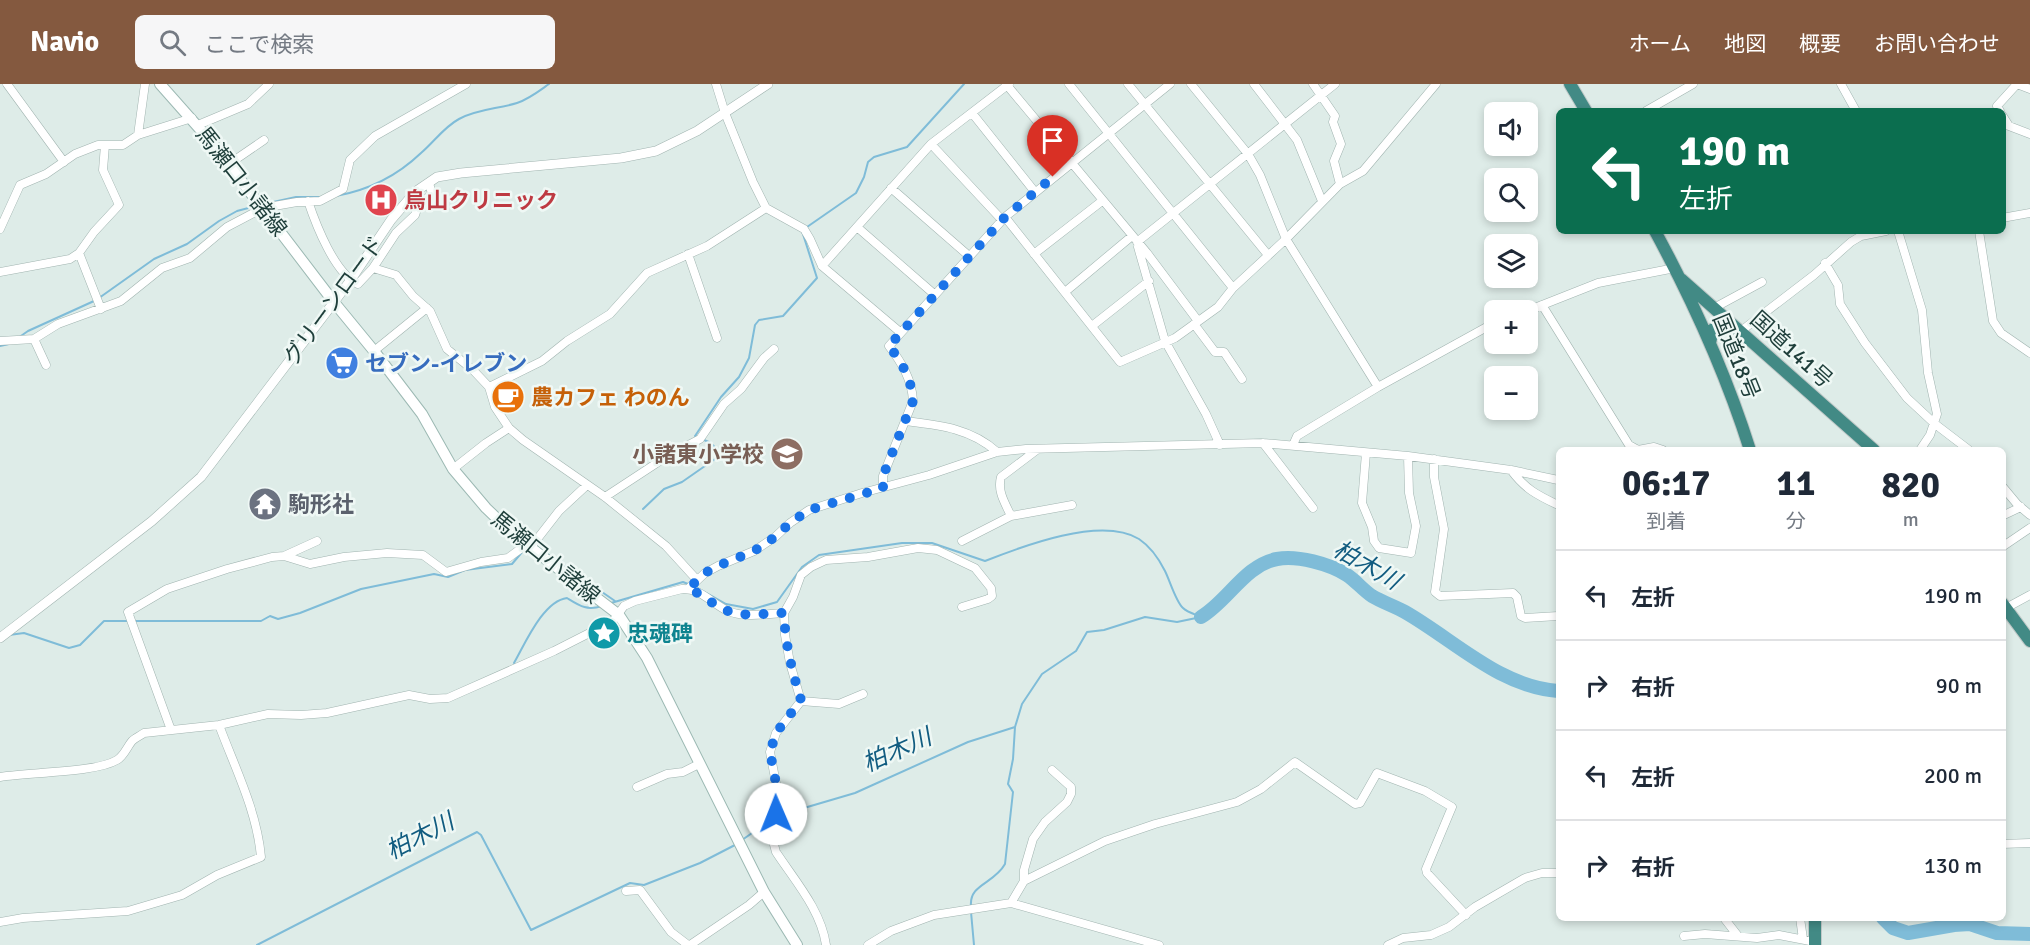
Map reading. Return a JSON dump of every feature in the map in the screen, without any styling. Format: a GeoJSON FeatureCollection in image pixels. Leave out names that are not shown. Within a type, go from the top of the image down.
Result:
{"type":"FeatureCollection","features":[{"type":"Feature","properties":{"kind":"highway"},"geometry":{"type":"LineString","coordinates":[[1570,84],[1584,108]]}},
{"type":"Feature","properties":{"kind":"highway","name":"国道18号"},"geometry":{"type":"LineString","coordinates":[[1657,234],[1681,279],[1710,344],[1749,447]]}},
{"type":"Feature","properties":{"kind":"highway","name":"国道141号"},"geometry":{"type":"LineString","coordinates":[[1681,279],[1871,447]]}},
{"type":"Feature","properties":{"kind":"highway"},"geometry":{"type":"LineString","coordinates":[[1710,344],[1713,329],[1723,324],[1737,328]]}},
{"type":"Feature","properties":{"kind":"highway"},"geometry":{"type":"LineString","coordinates":[[2006,608],[2030,642]]}},
{"type":"Feature","properties":{"kind":"highway"},"geometry":{"type":"LineString","coordinates":[[1811,942],[1814,921]]}},
{"type":"Feature","properties":{"kind":"main road","name":"馬瀬口小諸線"},"geometry":{"type":"LineString","coordinates":[[160,84],[195,121],[333,302],[374,351],[422,414],[453,469],[486,508],[513,534],[619,615],[647,658],[765,892],[797,945]]}},
{"type":"Feature","properties":{"kind":"street"},"geometry":{"type":"LineString","coordinates":[[7,84],[64,162]]}},
{"type":"Feature","properties":{"kind":"street"},"geometry":{"type":"LineString","coordinates":[[138,135],[145,84]]}},
{"type":"Feature","properties":{"kind":"street"},"geometry":{"type":"LineString","coordinates":[[0,229],[20,185],[46,174],[75,154],[98,145],[123,145],[138,135],[195,121],[248,104],[269,84]]}},
{"type":"Feature","properties":{"kind":"street"},"geometry":{"type":"LineString","coordinates":[[0,341],[34,339],[58,324],[121,301],[162,268],[190,258],[227,228],[263,208],[320,201],[343,189],[350,160],[375,136],[465,84]]}},
{"type":"Feature","properties":{"kind":"street"},"geometry":{"type":"LineString","coordinates":[[716,84],[725,113],[766,208],[804,229],[822,266],[900,332]]}},
{"type":"Feature","properties":{"kind":"street","name":"グリーンロード"},"geometry":{"type":"LineString","coordinates":[[0,638],[152,521],[201,477],[350,281],[391,220],[415,192],[437,177],[621,158],[656,151],[678,141],[725,113],[768,84]]}},
{"type":"Feature","properties":{"kind":"street"},"geometry":{"type":"LineString","coordinates":[[822,266],[931,144],[1007,84],[1134,239],[1215,352],[1224,352],[1242,379]]}},
{"type":"Feature","properties":{"kind":"street"},"geometry":{"type":"LineString","coordinates":[[1069,84],[1233,288]]}},
{"type":"Feature","properties":{"kind":"street"},"geometry":{"type":"LineString","coordinates":[[1128,84],[1268,255]]}},
{"type":"Feature","properties":{"kind":"street"},"geometry":{"type":"LineString","coordinates":[[883,488],[883,476],[913,401],[912,388],[902,365],[889,346],[1003,219],[1170,84]]}},
{"type":"Feature","properties":{"kind":"street"},"geometry":{"type":"LineString","coordinates":[[1191,84],[1248,154],[1260,175],[1286,239],[1378,387]]}},
{"type":"Feature","properties":{"kind":"street"},"geometry":{"type":"LineString","coordinates":[[1254,84],[1298,140],[1322,201]]}},
{"type":"Feature","properties":{"kind":"street"},"geometry":{"type":"LineString","coordinates":[[1312,84],[1335,116],[1334,122],[1341,144],[1334,161],[1340,184]]}},
{"type":"Feature","properties":{"kind":"street"},"geometry":{"type":"LineString","coordinates":[[1065,292],[1134,239],[1173,214],[1335,84]]}},
{"type":"Feature","properties":{"kind":"street"},"geometry":{"type":"LineString","coordinates":[[931,144],[1034,254],[1120,362],[1175,338],[1218,307],[1233,288],[1286,239],[1340,184],[1363,171],[1436,84]]}},
{"type":"Feature","properties":{"kind":"street"},"geometry":{"type":"LineString","coordinates":[[1651,108],[1693,84]]}},
{"type":"Feature","properties":{"kind":"street"},"geometry":{"type":"LineString","coordinates":[[1841,84],[1854,108]]}},
{"type":"Feature","properties":{"kind":"street"},"geometry":{"type":"LineString","coordinates":[[1998,108],[1997,106],[2017,84],[2030,89]]}},
{"type":"Feature","properties":{"kind":"street"},"geometry":{"type":"LineString","coordinates":[[972,113],[1035,192]]}},
{"type":"Feature","properties":{"kind":"street"},"geometry":{"type":"LineString","coordinates":[[2006,121],[2009,126],[2030,134]]}},
{"type":"Feature","properties":{"kind":"street"},"geometry":{"type":"LineString","coordinates":[[229,164],[264,140]]}},
{"type":"Feature","properties":{"kind":"street"},"geometry":{"type":"LineString","coordinates":[[0,272],[70,259],[79,253],[94,232],[119,205],[103,170],[105,145]]}},
{"type":"Feature","properties":{"kind":"street"},"geometry":{"type":"LineString","coordinates":[[308,201],[316,224],[330,251],[350,281],[358,284],[373,268],[396,233],[416,215],[418,206],[432,194],[429,183]]}},
{"type":"Feature","properties":{"kind":"street"},"geometry":{"type":"LineString","coordinates":[[891,188],[969,256]]}},
{"type":"Feature","properties":{"kind":"street"},"geometry":{"type":"LineString","coordinates":[[1034,254],[1102,201]]}},
{"type":"Feature","properties":{"kind":"street"},"geometry":{"type":"LineString","coordinates":[[489,387],[542,361],[567,341],[610,314],[646,273],[707,246],[766,208]]}},
{"type":"Feature","properties":{"kind":"street"},"geometry":{"type":"LineString","coordinates":[[2006,217],[2030,213]]}},
{"type":"Feature","properties":{"kind":"street"},"geometry":{"type":"LineString","coordinates":[[857,227],[934,294]]}},
{"type":"Feature","properties":{"kind":"street"},"geometry":{"type":"LineString","coordinates":[[1737,328],[1786,297],[1851,242],[1861,236],[1871,234]]}},
{"type":"Feature","properties":{"kind":"street"},"geometry":{"type":"LineString","coordinates":[[1899,234],[1922,310],[1928,373],[1937,414],[1935,424],[1922,447]]}},
{"type":"Feature","properties":{"kind":"street"},"geometry":{"type":"LineString","coordinates":[[1979,234],[1993,321],[2001,333],[2030,352]]}},
{"type":"Feature","properties":{"kind":"street"},"geometry":{"type":"LineString","coordinates":[[1134,239],[1149,281],[1165,341],[1220,444]]}},
{"type":"Feature","properties":{"kind":"street"},"geometry":{"type":"LineString","coordinates":[[79,253],[101,309]]}},
{"type":"Feature","properties":{"kind":"street"},"geometry":{"type":"LineString","coordinates":[[688,254],[717,338]]}},
{"type":"Feature","properties":{"kind":"street"},"geometry":{"type":"LineString","coordinates":[[1825,263],[1838,285],[1840,304],[1864,343],[1907,398],[1935,424],[1966,447]]}},
{"type":"Feature","properties":{"kind":"street"},"geometry":{"type":"LineString","coordinates":[[373,268],[396,275],[413,296],[430,311],[447,349],[473,370],[489,387],[495,407],[509,428],[605,497],[666,546],[697,580]]}},
{"type":"Feature","properties":{"kind":"street"},"geometry":{"type":"LineString","coordinates":[[1538,307],[1598,284],[1675,268]]}},
{"type":"Feature","properties":{"kind":"street"},"geometry":{"type":"LineString","coordinates":[[1092,326],[1149,281]]}},
{"type":"Feature","properties":{"kind":"street"},"geometry":{"type":"LineString","coordinates":[[1714,308],[1762,282]]}},
{"type":"Feature","properties":{"kind":"street"},"geometry":{"type":"LineString","coordinates":[[1542,305],[1581,370],[1629,445],[1633,447]]}},
{"type":"Feature","properties":{"kind":"street"},"geometry":{"type":"LineString","coordinates":[[374,351],[427,308]]}},
{"type":"Feature","properties":{"kind":"street"},"geometry":{"type":"LineString","coordinates":[[1293,445],[1297,436],[1378,387],[1484,329]]}},
{"type":"Feature","properties":{"kind":"street"},"geometry":{"type":"LineString","coordinates":[[34,339],[46,365]]}},
{"type":"Feature","properties":{"kind":"street"},"geometry":{"type":"LineString","coordinates":[[605,497],[669,454],[700,439],[724,404],[741,389],[774,349]]}},
{"type":"Feature","properties":{"kind":"street"},"geometry":{"type":"LineString","coordinates":[[905,421],[942,425],[960,430],[986,442],[996,452]]}},
{"type":"Feature","properties":{"kind":"street"},"geometry":{"type":"LineString","coordinates":[[453,469],[509,428]]}},
{"type":"Feature","properties":{"kind":"street"},"geometry":{"type":"LineString","coordinates":[[1263,442],[1313,508]]}},
{"type":"Feature","properties":{"kind":"street"},"geometry":{"type":"LineString","coordinates":[[688,589],[718,566],[754,551],[809,510],[929,475],[996,452],[1026,448],[1263,442],[1434,459],[1511,470],[1556,480]]}},
{"type":"Feature","properties":{"kind":"street"},"geometry":{"type":"LineString","coordinates":[[1011,516],[1000,493],[1001,477],[1038,449]]}},
{"type":"Feature","properties":{"kind":"street"},"geometry":{"type":"LineString","coordinates":[[1366,453],[1362,503],[1372,527],[1374,541],[1379,548],[1412,553],[1416,526],[1409,494],[1408,456]]}},
{"type":"Feature","properties":{"kind":"street"},"geometry":{"type":"LineString","coordinates":[[1434,459],[1434,477],[1444,529],[1435,592],[1440,596],[1512,593],[1517,597],[1521,616],[1525,618],[1556,616]]}},
{"type":"Feature","properties":{"kind":"street"},"geometry":{"type":"LineString","coordinates":[[1511,470],[1521,484],[1556,505]]}},
{"type":"Feature","properties":{"kind":"street"},"geometry":{"type":"LineString","coordinates":[[284,556],[310,564],[344,557],[387,553],[423,555],[446,572],[481,562],[508,558],[529,545],[559,510],[587,485]]}},
{"type":"Feature","properties":{"kind":"street"},"geometry":{"type":"LineString","coordinates":[[2006,490],[2030,515]]}},
{"type":"Feature","properties":{"kind":"street"},"geometry":{"type":"LineString","coordinates":[[962,541],[1011,516],[1072,505]]}},
{"type":"Feature","properties":{"kind":"street"},"geometry":{"type":"LineString","coordinates":[[2006,514],[2021,507]]}},
{"type":"Feature","properties":{"kind":"street"},"geometry":{"type":"LineString","coordinates":[[2006,544],[2030,528]]}},
{"type":"Feature","properties":{"kind":"street"},"geometry":{"type":"LineString","coordinates":[[171,730],[128,612],[167,589],[227,569],[284,556],[317,540]]}},
{"type":"Feature","properties":{"kind":"street"},"geometry":{"type":"LineString","coordinates":[[801,700],[790,663],[784,613],[801,575],[825,560],[918,548],[937,550],[975,568],[991,588],[992,596],[988,599],[962,607]]}},
{"type":"Feature","properties":{"kind":"street"},"geometry":{"type":"LineString","coordinates":[[0,777],[23,773],[78,770],[110,763],[120,759],[133,740],[144,733],[219,725],[268,714],[301,715],[327,712],[409,695],[430,699],[448,698],[554,651],[613,621],[624,606],[635,601],[688,589],[700,593],[729,612],[743,615],[784,613]]}},
{"type":"Feature","properties":{"kind":"street"},"geometry":{"type":"LineString","coordinates":[[2006,604],[2030,595]]}},
{"type":"Feature","properties":{"kind":"street"},"geometry":{"type":"LineString","coordinates":[[801,700],[839,704],[863,694]]}},
{"type":"Feature","properties":{"kind":"street"},"geometry":{"type":"LineString","coordinates":[[801,700],[776,733],[770,752],[779,799],[773,841],[776,852],[815,910],[824,930],[826,945]]}},
{"type":"Feature","properties":{"kind":"street"},"geometry":{"type":"LineString","coordinates":[[0,922],[23,918],[128,910],[182,895],[218,875],[261,857],[253,815],[219,725]]}},
{"type":"Feature","properties":{"kind":"street"},"geometry":{"type":"LineString","coordinates":[[1024,881],[1105,841],[1155,824],[1237,802],[1261,789],[1295,762],[1355,804],[1360,803],[1377,773],[1425,791],[1452,807],[1426,869],[1427,873],[1466,915]]}},
{"type":"Feature","properties":{"kind":"street"},"geometry":{"type":"LineString","coordinates":[[637,787],[667,774],[683,772],[699,764]]}},
{"type":"Feature","properties":{"kind":"street"},"geometry":{"type":"LineString","coordinates":[[1011,903],[1024,881],[1024,870],[1033,839],[1045,822],[1067,802],[1071,794],[1071,787],[1052,770]]}},
{"type":"Feature","properties":{"kind":"street"},"geometry":{"type":"LineString","coordinates":[[2006,844],[2030,843]]}},
{"type":"Feature","properties":{"kind":"street"},"geometry":{"type":"LineString","coordinates":[[1388,945],[1403,938],[1431,935],[1449,927],[1525,878],[1542,873],[1556,873]]}},
{"type":"Feature","properties":{"kind":"street"},"geometry":{"type":"LineString","coordinates":[[626,891],[640,890],[671,932],[689,945],[765,892]]}},
{"type":"Feature","properties":{"kind":"street"},"geometry":{"type":"LineString","coordinates":[[868,945],[891,931],[934,915],[1011,903],[1159,945]]}},
{"type":"Feature","properties":{"kind":"street"},"geometry":{"type":"LineString","coordinates":[[1726,921],[1738,936]]}},
{"type":"Feature","properties":{"kind":"street"},"geometry":{"type":"LineString","coordinates":[[1801,921],[1811,942]]}},
{"type":"Feature","properties":{"kind":"street"},"geometry":{"type":"LineString","coordinates":[[1684,936],[1705,934],[1757,938],[1779,935],[1811,942]]}},
{"type":"Feature","properties":{"kind":"waterway"},"geometry":{"type":"LineString","coordinates":[[336,196],[371,186],[392,175],[412,161],[459,119],[473,113],[521,101],[549,84]]}},
{"type":"Feature","properties":{"kind":"waterway"},"geometry":{"type":"LineString","coordinates":[[807,227],[856,193],[868,162],[874,157],[907,147],[964,84]]}},
{"type":"Feature","properties":{"kind":"waterway"},"geometry":{"type":"LineString","coordinates":[[264,204],[296,197],[321,197]]}},
{"type":"Feature","properties":{"kind":"waterway"},"geometry":{"type":"LineString","coordinates":[[99,298],[154,259],[187,244],[237,211],[256,206]]}},
{"type":"Feature","properties":{"kind":"waterway"},"geometry":{"type":"LineString","coordinates":[[643,509],[664,489],[682,482],[715,459],[717,450],[711,443],[695,436],[721,397],[739,377],[749,358],[755,325],[759,320],[783,316],[817,278],[802,231]]}},
{"type":"Feature","properties":{"kind":"waterway"},"geometry":{"type":"LineString","coordinates":[[18,338],[28,331],[94,301]]}},
{"type":"Feature","properties":{"kind":"waterway"},"geometry":{"type":"LineString","coordinates":[[0,346],[9,344]]}},
{"type":"Feature","properties":{"kind":"waterway"},"geometry":{"type":"LineString","coordinates":[[694,586],[726,604],[753,609],[777,602],[802,567],[819,555],[902,543],[932,543],[985,561],[1040,541],[1084,532],[1104,531],[1123,533],[1139,539],[1147,546],[1163,567],[1180,605],[1186,611],[1199,616]]}},
{"type":"Feature","properties":{"kind":"waterway"},"geometry":{"type":"LineString","coordinates":[[537,547],[615,601]]}},
{"type":"Feature","properties":{"kind":"waterway"},"geometry":{"type":"LineString","coordinates":[[135,621],[261,621],[270,616],[278,619],[300,613],[361,589],[434,574],[448,577],[465,570],[512,564],[523,551]]}},
{"type":"Feature","properties":{"kind":"waterway","name":"柏木川"},"geometry":{"type":"LineString","coordinates":[[1201,617],[1255,568],[1285,558],[1313,561],[1347,575],[1372,596],[1405,612],[1497,672],[1537,688],[1556,691]]}},
{"type":"Feature","properties":{"kind":"waterway"},"geometry":{"type":"LineString","coordinates":[[611,603],[683,582],[688,584]]}},
{"type":"Feature","properties":{"kind":"waterway"},"geometry":{"type":"LineString","coordinates":[[514,663],[536,624],[558,601],[567,598],[584,607],[602,606]]}},
{"type":"Feature","properties":{"kind":"waterway","name":"柏木川"},"geometry":{"type":"LineString","coordinates":[[742,840],[768,822],[787,813],[855,793],[968,742],[1015,727],[1022,704],[1042,674],[1076,651],[1087,632],[1104,630],[1145,617],[1177,622],[1201,617]]}},
{"type":"Feature","properties":{"kind":"waterway"},"geometry":{"type":"LineString","coordinates":[[9,635],[24,633],[69,648],[80,645],[104,621],[129,621]]}},
{"type":"Feature","properties":{"kind":"waterway"},"geometry":{"type":"LineString","coordinates":[[971,906],[971,899],[978,888],[995,876],[1005,864],[1013,792],[1008,784],[1013,759],[1015,727]]}},
{"type":"Feature","properties":{"kind":"waterway","name":"柏木川"},"geometry":{"type":"LineString","coordinates":[[257,945],[477,832],[481,835],[531,930],[630,883],[644,885],[700,863],[735,845]]}},
{"type":"Feature","properties":{"kind":"waterway"},"geometry":{"type":"LineString","coordinates":[[971,912],[974,945]]}},
{"type":"Feature","properties":{"kind":"waterway","name":"柏木川"},"geometry":{"type":"LineString","coordinates":[[1886,921],[1893,928],[1908,933],[1970,924],[1997,933],[2030,934]]}},
{"type":"Feature","properties":{"kind":"place","name":"烏山クリニック"},"geometry":{"type":"Point","coordinates":[381,200]}},
{"type":"Feature","properties":{"kind":"place","name":"セブン-イレブン"},"geometry":{"type":"Point","coordinates":[342,363]}},
{"type":"Feature","properties":{"kind":"place","name":"農カフェ わのん"},"geometry":{"type":"Point","coordinates":[508,397]}},
{"type":"Feature","properties":{"kind":"place","name":"小諸東小学校"},"geometry":{"type":"Point","coordinates":[787,454]}},
{"type":"Feature","properties":{"kind":"place","name":"駒形社"},"geometry":{"type":"Point","coordinates":[265,504]}},
{"type":"Feature","properties":{"kind":"place","name":"忠魂碑"},"geometry":{"type":"Point","coordinates":[604,633]}},
{"type":"Feature","properties":{"kind":"route"},"geometry":{"type":"LineString","coordinates":[[776,814],[779,799],[770,752],[776,733],[801,700],[790,663],[784,613],[743,615],[729,612],[700,593],[688,589],[705,573],[754,551],[809,510],[883,488],[883,476],[913,401],[908,376],[889,346],[1005,217],[1053,177]]}}]}
